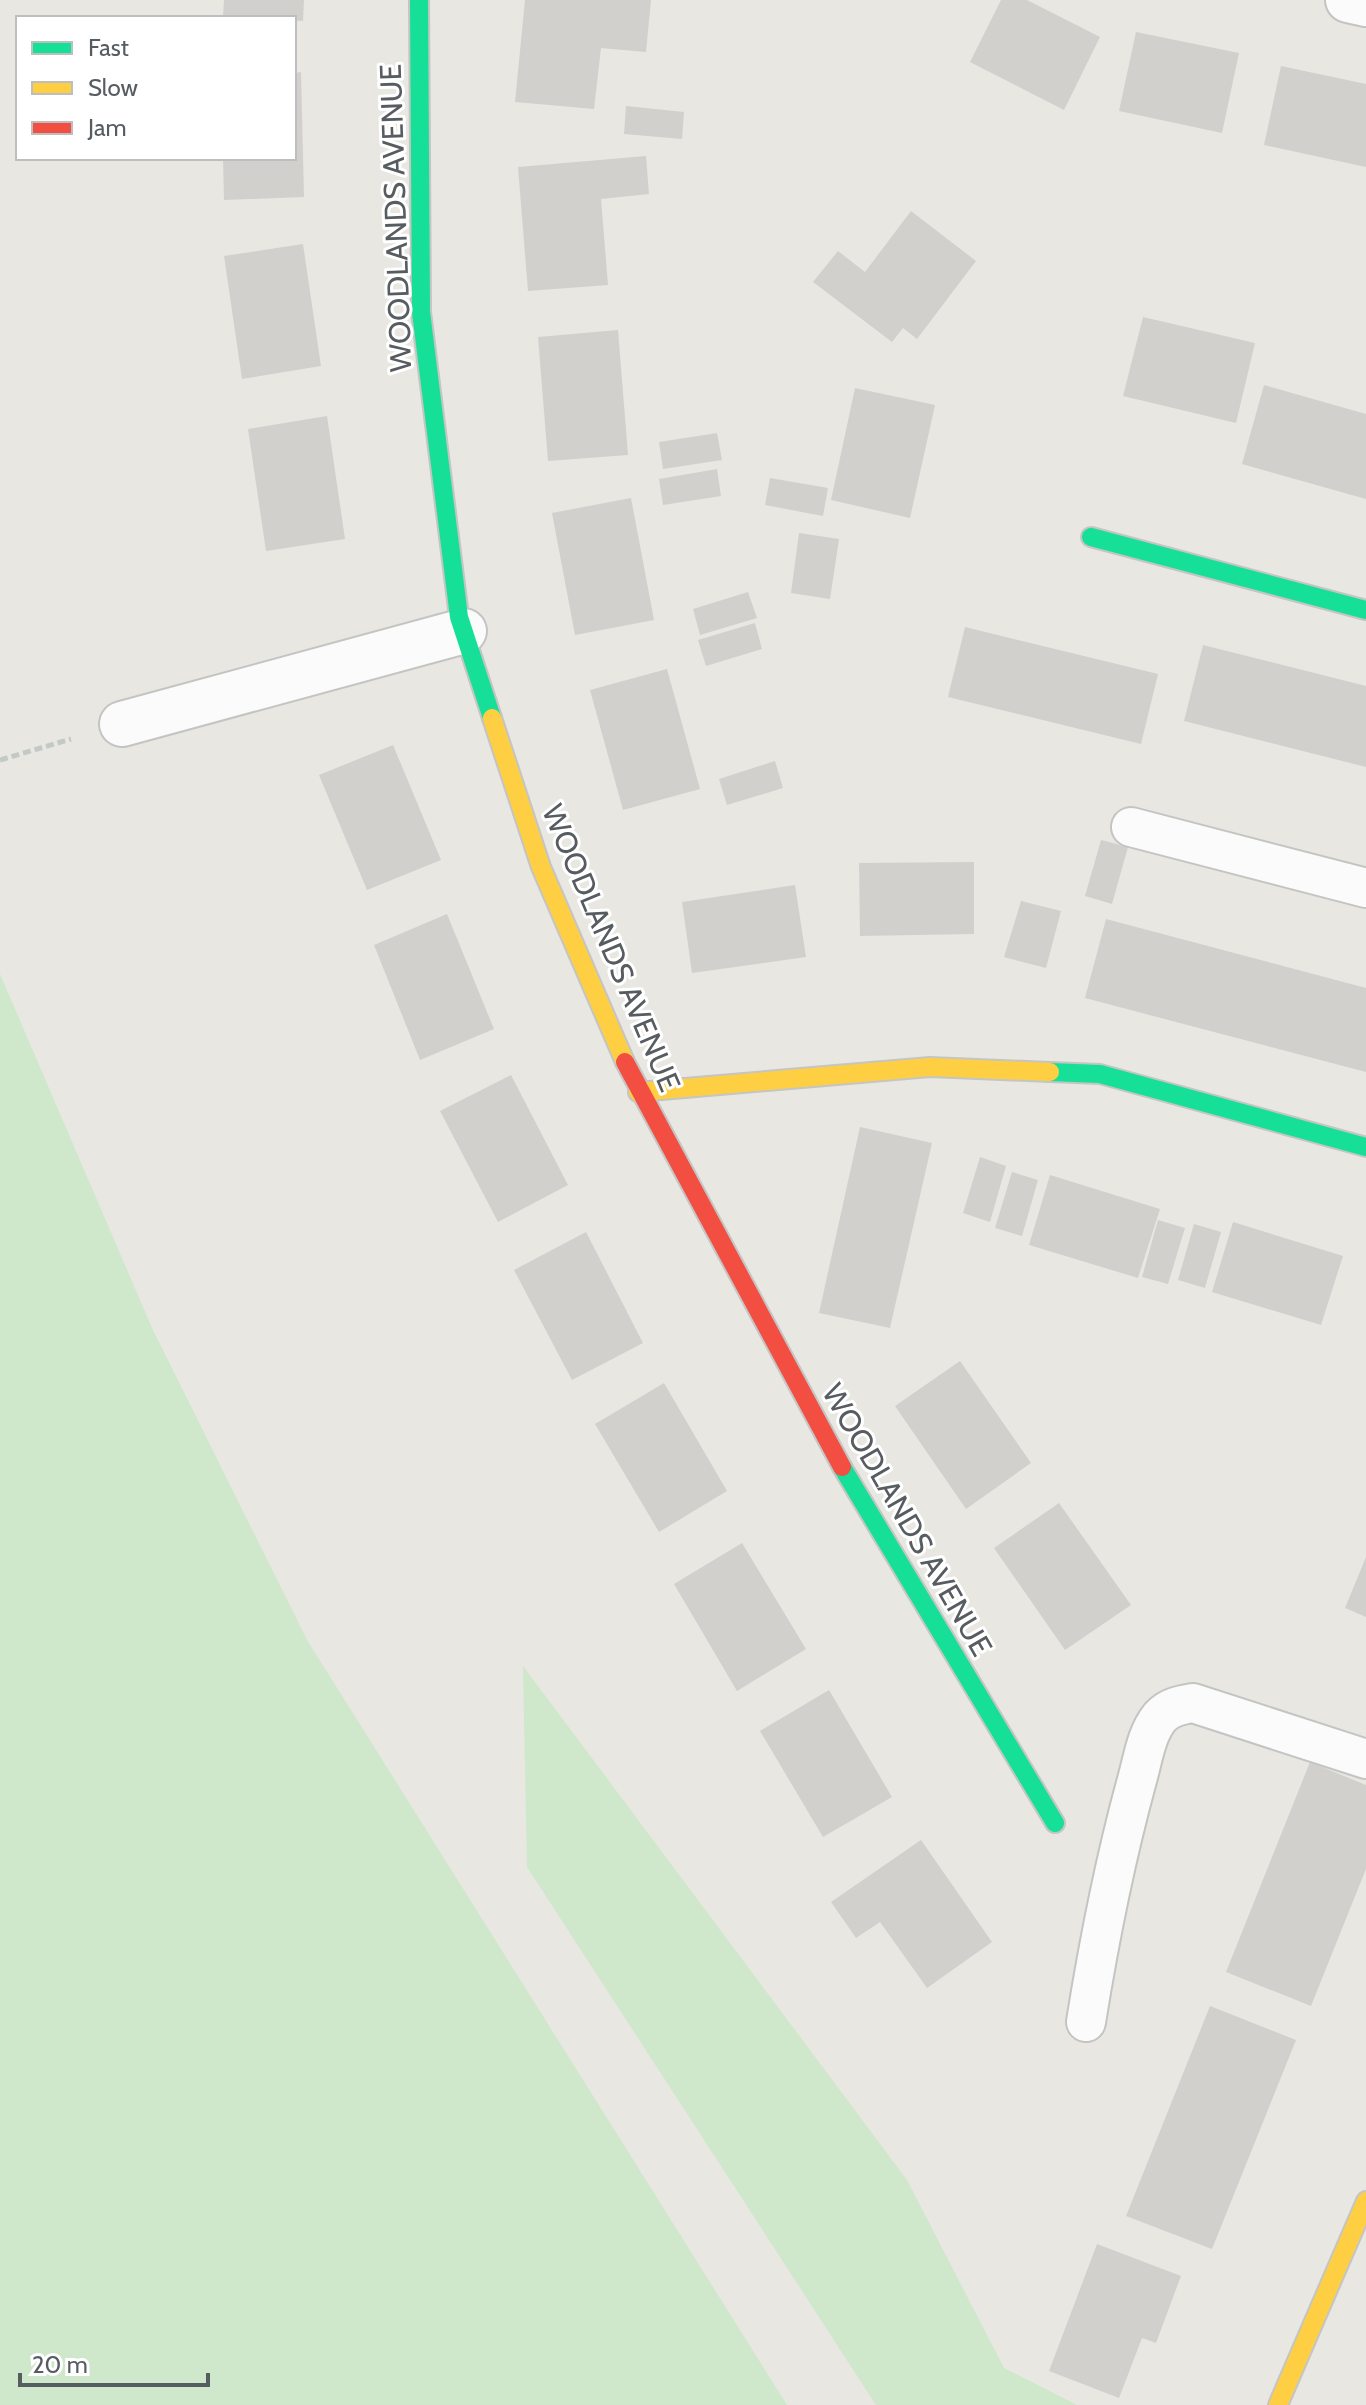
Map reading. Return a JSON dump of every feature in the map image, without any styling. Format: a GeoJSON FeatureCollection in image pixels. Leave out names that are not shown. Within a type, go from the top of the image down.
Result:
{"type":"FeatureCollection","features":[{"type":"Feature","properties":{"kind":"street","name":"WOODLANDS AVENUE"},"geometry":{"type":"LineString","coordinates":[[419,0],[421,312],[459,617],[541,867],[638,1092],[814,1418],[949,1650],[1055,1823]]}},
{"type":"Feature","properties":{"kind":"street"},"geometry":{"type":"LineString","coordinates":[[1348,0],[1366,4]]}},
{"type":"Feature","properties":{"kind":"street"},"geometry":{"type":"LineString","coordinates":[[1091,537],[1366,610]]}},
{"type":"Feature","properties":{"kind":"street"},"geometry":{"type":"LineString","coordinates":[[122,724],[464,631]]}},
{"type":"Feature","properties":{"kind":"street"},"geometry":{"type":"LineString","coordinates":[[638,1092],[930,1067],[1100,1074],[1366,1147]]}},
{"type":"Feature","properties":{"kind":"street"},"geometry":{"type":"LineString","coordinates":[[1278,2405],[1366,2201]]}},
{"type":"Feature","properties":{"kind":"lane"},"geometry":{"type":"LineString","coordinates":[[1131,827],[1366,888]]}},
{"type":"Feature","properties":{"kind":"lane"},"geometry":{"type":"LineString","coordinates":[[1086,2022],[1098,1942],[1129,1811],[1151,1731],[1162,1714],[1176,1706],[1193,1703],[1366,1759]]}},
{"type":"Feature","properties":{"kind":"path"},"geometry":{"type":"LineString","coordinates":[[0,760],[122,724]]}},
{"type":"Feature","properties":{"kind":"green space"},"geometry":{"type":"Polygon","coordinates":[[[0,974],[152,1328],[307,1640],[787,2405],[0,2405],[0,974]]]}},
{"type":"Feature","properties":{"kind":"green space"},"geometry":{"type":"Polygon","coordinates":[[[523,1666],[907,2180],[1004,2368],[1077,2405],[876,2405],[527,1867],[523,1666]]]}},
{"type":"Feature","properties":{"kind":"building"},"geometry":{"type":"Polygon","coordinates":[[[224,0],[304,0],[303,21],[296,21],[296,16],[223,16],[224,0]]]}},
{"type":"Feature","properties":{"kind":"building"},"geometry":{"type":"Polygon","coordinates":[[[525,0],[651,0],[646,52],[601,48],[594,109],[515,102],[525,0]]]}},
{"type":"Feature","properties":{"kind":"building"},"geometry":{"type":"Polygon","coordinates":[[[1001,0],[1027,0],[1100,37],[1064,110],[970,62],[1001,0]]]}},
{"type":"Feature","properties":{"kind":"building"},"geometry":{"type":"Polygon","coordinates":[[[1136,32],[1239,53],[1222,133],[1119,111],[1136,32]]]}},
{"type":"Feature","properties":{"kind":"building"},"geometry":{"type":"Polygon","coordinates":[[[1281,66],[1366,84],[1366,167],[1264,145],[1281,66]]]}},
{"type":"Feature","properties":{"kind":"building"},"geometry":{"type":"Polygon","coordinates":[[[301,72],[304,197],[224,200],[223,160],[296,160],[296,73],[301,72]]]}},
{"type":"Feature","properties":{"kind":"building"},"geometry":{"type":"Polygon","coordinates":[[[626,106],[684,112],[682,139],[624,134],[626,106]]]}},
{"type":"Feature","properties":{"kind":"building"},"geometry":{"type":"Polygon","coordinates":[[[646,156],[649,194],[601,199],[608,285],[528,291],[518,167],[646,156]]]}},
{"type":"Feature","properties":{"kind":"building"},"geometry":{"type":"Polygon","coordinates":[[[911,211],[976,261],[917,339],[903,328],[892,342],[813,282],[838,251],[865,272],[911,211]]]}},
{"type":"Feature","properties":{"kind":"building"},"geometry":{"type":"Polygon","coordinates":[[[303,244],[321,366],[242,379],[224,256],[303,244]]]}},
{"type":"Feature","properties":{"kind":"building"},"geometry":{"type":"Polygon","coordinates":[[[1143,317],[1255,343],[1236,423],[1123,396],[1143,317]]]}},
{"type":"Feature","properties":{"kind":"building"},"geometry":{"type":"Polygon","coordinates":[[[618,330],[628,455],[548,461],[538,337],[618,330]]]}},
{"type":"Feature","properties":{"kind":"building"},"geometry":{"type":"Polygon","coordinates":[[[1264,385],[1366,414],[1366,499],[1242,464],[1264,385]]]}},
{"type":"Feature","properties":{"kind":"building"},"geometry":{"type":"Polygon","coordinates":[[[855,388],[935,405],[910,518],[831,500],[855,388]]]}},
{"type":"Feature","properties":{"kind":"building"},"geometry":{"type":"Polygon","coordinates":[[[327,416],[345,539],[266,551],[248,429],[327,416]]]}},
{"type":"Feature","properties":{"kind":"building"},"geometry":{"type":"Polygon","coordinates":[[[717,433],[722,460],[663,469],[659,442],[717,433]]]}},
{"type":"Feature","properties":{"kind":"building"},"geometry":{"type":"Polygon","coordinates":[[[717,469],[721,496],[663,505],[659,479],[717,469]]]}},
{"type":"Feature","properties":{"kind":"building"},"geometry":{"type":"Polygon","coordinates":[[[770,478],[828,488],[823,516],[765,505],[770,478]]]}},
{"type":"Feature","properties":{"kind":"building"},"geometry":{"type":"Polygon","coordinates":[[[631,498],[654,620],[575,635],[552,513],[631,498]]]}},
{"type":"Feature","properties":{"kind":"building"},"geometry":{"type":"Polygon","coordinates":[[[799,533],[839,539],[830,599],[791,593],[799,533]]]}},
{"type":"Feature","properties":{"kind":"building"},"geometry":{"type":"Polygon","coordinates":[[[748,592],[757,618],[700,635],[693,609],[748,592]]]}},
{"type":"Feature","properties":{"kind":"building"},"geometry":{"type":"Polygon","coordinates":[[[755,623],[762,649],[706,666],[698,640],[755,623]]]}},
{"type":"Feature","properties":{"kind":"building"},"geometry":{"type":"Polygon","coordinates":[[[965,627],[1158,674],[1141,744],[948,697],[965,627]]]}},
{"type":"Feature","properties":{"kind":"building"},"geometry":{"type":"Polygon","coordinates":[[[1203,645],[1366,686],[1366,767],[1184,721],[1203,645]]]}},
{"type":"Feature","properties":{"kind":"building"},"geometry":{"type":"Polygon","coordinates":[[[667,669],[700,789],[623,810],[590,690],[667,669]]]}},
{"type":"Feature","properties":{"kind":"building"},"geometry":{"type":"Polygon","coordinates":[[[393,745],[441,860],[367,890],[319,775],[393,745]]]}},
{"type":"Feature","properties":{"kind":"building"},"geometry":{"type":"Polygon","coordinates":[[[775,761],[783,788],[727,805],[719,779],[775,761]]]}},
{"type":"Feature","properties":{"kind":"building"},"geometry":{"type":"Polygon","coordinates":[[[1101,840],[1128,847],[1112,904],[1085,896],[1101,840]]]}},
{"type":"Feature","properties":{"kind":"building"},"geometry":{"type":"Polygon","coordinates":[[[974,862],[974,934],[860,936],[859,863],[974,862]]]}},
{"type":"Feature","properties":{"kind":"building"},"geometry":{"type":"Polygon","coordinates":[[[795,885],[806,957],[692,973],[682,902],[795,885]]]}},
{"type":"Feature","properties":{"kind":"building"},"geometry":{"type":"Polygon","coordinates":[[[1021,901],[1061,911],[1046,968],[1004,957],[1021,901]]]}},
{"type":"Feature","properties":{"kind":"building"},"geometry":{"type":"Polygon","coordinates":[[[447,914],[494,1029],[420,1060],[374,945],[447,914]]]}},
{"type":"Feature","properties":{"kind":"building"},"geometry":{"type":"Polygon","coordinates":[[[1106,919],[1366,988],[1366,1072],[1085,998],[1106,919]]]}},
{"type":"Feature","properties":{"kind":"building"},"geometry":{"type":"Polygon","coordinates":[[[511,1075],[568,1185],[498,1222],[440,1111],[511,1075]]]}},
{"type":"Feature","properties":{"kind":"building"},"geometry":{"type":"Polygon","coordinates":[[[860,1127],[932,1143],[890,1328],[819,1313],[860,1127]]]}},
{"type":"Feature","properties":{"kind":"building"},"geometry":{"type":"Polygon","coordinates":[[[980,1157],[1006,1166],[990,1222],[963,1213],[980,1157]]]}},
{"type":"Feature","properties":{"kind":"building"},"geometry":{"type":"Polygon","coordinates":[[[1012,1172],[1038,1180],[1022,1236],[995,1228],[1012,1172]]]}},
{"type":"Feature","properties":{"kind":"building"},"geometry":{"type":"Polygon","coordinates":[[[1050,1175],[1160,1209],[1138,1278],[1029,1245],[1050,1175]]]}},
{"type":"Feature","properties":{"kind":"building"},"geometry":{"type":"Polygon","coordinates":[[[1158,1220],[1185,1228],[1168,1284],[1142,1277],[1158,1220]]]}},
{"type":"Feature","properties":{"kind":"building"},"geometry":{"type":"Polygon","coordinates":[[[1233,1222],[1343,1256],[1321,1325],[1212,1292],[1233,1222]]]}},
{"type":"Feature","properties":{"kind":"building"},"geometry":{"type":"Polygon","coordinates":[[[1194,1224],[1221,1232],[1205,1288],[1178,1280],[1194,1224]]]}},
{"type":"Feature","properties":{"kind":"building"},"geometry":{"type":"Polygon","coordinates":[[[586,1232],[643,1343],[572,1380],[514,1270],[586,1232]]]}},
{"type":"Feature","properties":{"kind":"building"},"geometry":{"type":"Polygon","coordinates":[[[960,1361],[1031,1463],[966,1509],[895,1406],[960,1361]]]}},
{"type":"Feature","properties":{"kind":"building"},"geometry":{"type":"Polygon","coordinates":[[[664,1383],[727,1491],[659,1532],[595,1424],[664,1383]]]}},
{"type":"Feature","properties":{"kind":"building"},"geometry":{"type":"Polygon","coordinates":[[[1059,1503],[1131,1605],[1065,1650],[994,1548],[1059,1503]]]}},
{"type":"Feature","properties":{"kind":"building"},"geometry":{"type":"Polygon","coordinates":[[[742,1543],[806,1649],[737,1691],[674,1584],[742,1543]]]}},
{"type":"Feature","properties":{"kind":"building"},"geometry":{"type":"Polygon","coordinates":[[[1366,1557],[1366,1617],[1345,1608],[1366,1557]]]}},
{"type":"Feature","properties":{"kind":"building"},"geometry":{"type":"Polygon","coordinates":[[[829,1690],[892,1797],[823,1837],[760,1731],[829,1690]]]}},
{"type":"Feature","properties":{"kind":"building"},"geometry":{"type":"Polygon","coordinates":[[[1310,1762],[1366,1785],[1366,1869],[1311,2006],[1226,1972],[1310,1762]]]}},
{"type":"Feature","properties":{"kind":"building"},"geometry":{"type":"Polygon","coordinates":[[[921,1840],[992,1942],[927,1988],[880,1922],[856,1938],[831,1902],[921,1840]]]}},
{"type":"Feature","properties":{"kind":"building"},"geometry":{"type":"Polygon","coordinates":[[[1210,2006],[1296,2040],[1212,2249],[1126,2216],[1210,2006]]]}},
{"type":"Feature","properties":{"kind":"building"},"geometry":{"type":"Polygon","coordinates":[[[1097,2244],[1181,2276],[1156,2343],[1142,2338],[1119,2398],[1049,2371],[1097,2244]]]}},
{"type":"Feature","properties":{"kind":"traffic: fast"},"geometry":{"type":"LineString","coordinates":[[419,0],[421,312],[459,617],[492,718]]}},
{"type":"Feature","properties":{"kind":"traffic: fast"},"geometry":{"type":"LineString","coordinates":[[1091,537],[1366,610]]}},
{"type":"Feature","properties":{"kind":"traffic: fast"},"geometry":{"type":"LineString","coordinates":[[1050,1072],[1100,1074],[1366,1147]]}},
{"type":"Feature","properties":{"kind":"traffic: fast"},"geometry":{"type":"LineString","coordinates":[[842,1467],[1055,1823]]}},
{"type":"Feature","properties":{"kind":"traffic: slow"},"geometry":{"type":"LineString","coordinates":[[492,718],[541,867],[625,1062]]}},
{"type":"Feature","properties":{"kind":"traffic: slow"},"geometry":{"type":"LineString","coordinates":[[638,1092],[930,1067],[1050,1072]]}},
{"type":"Feature","properties":{"kind":"traffic: slow"},"geometry":{"type":"LineString","coordinates":[[1278,2405],[1366,2201]]}},
{"type":"Feature","properties":{"kind":"traffic: jam"},"geometry":{"type":"LineString","coordinates":[[625,1062],[842,1467]]}}]}
